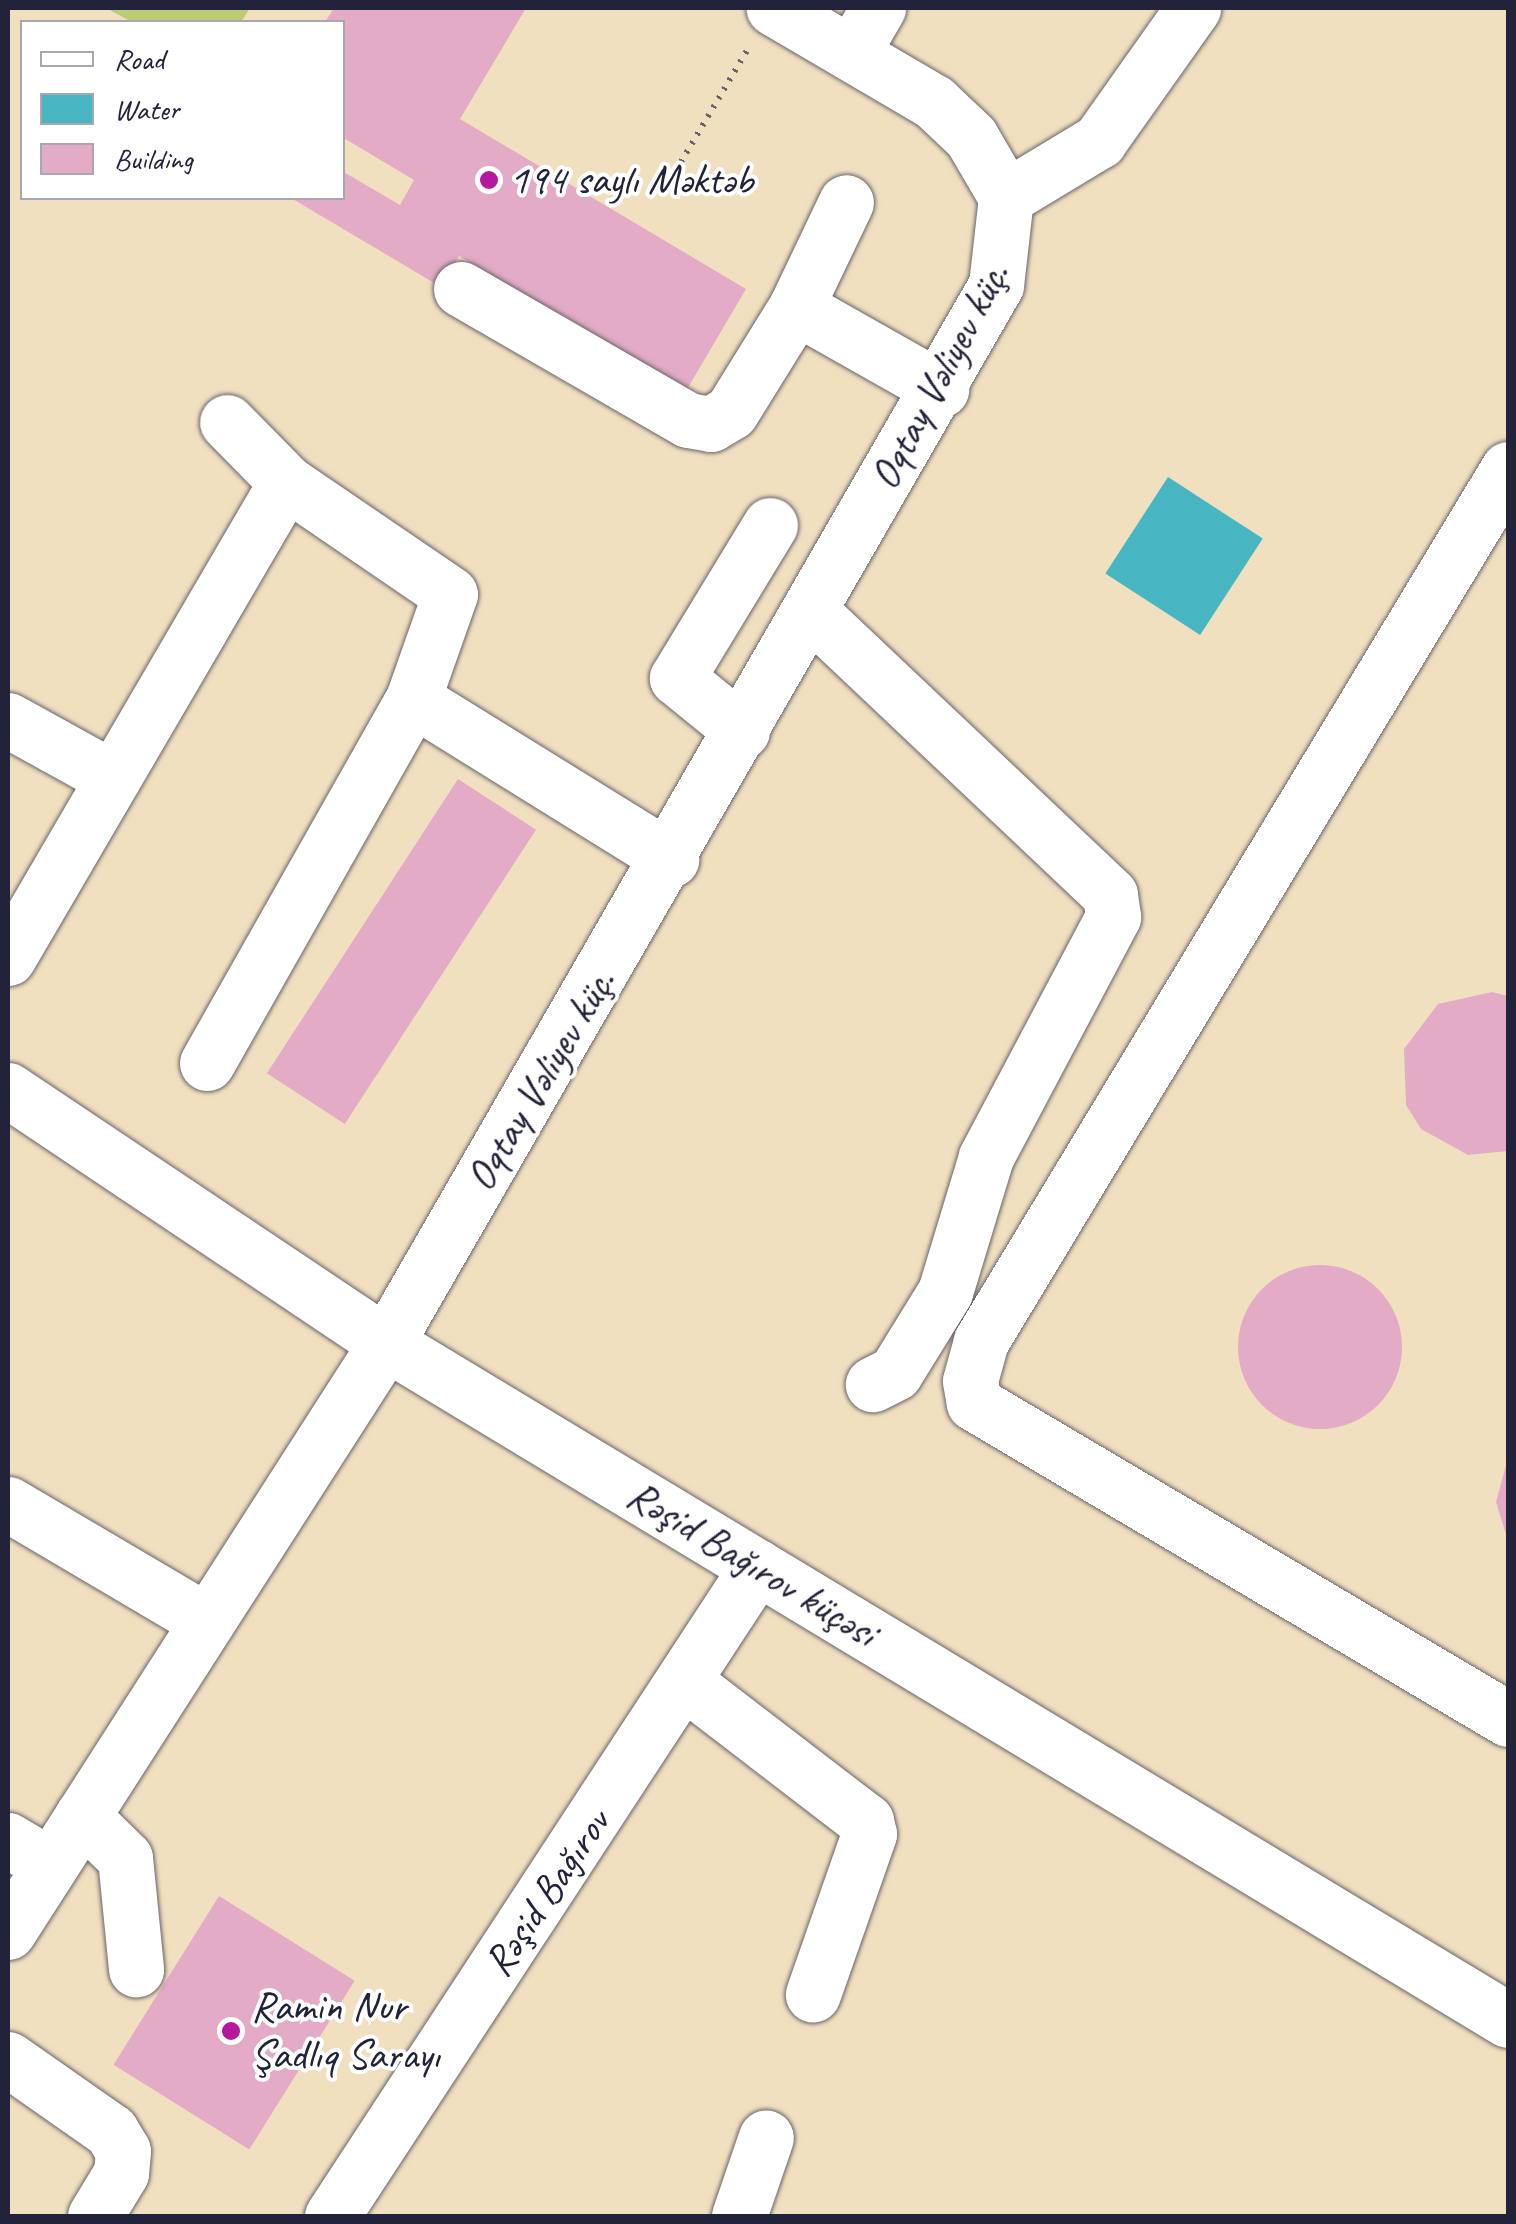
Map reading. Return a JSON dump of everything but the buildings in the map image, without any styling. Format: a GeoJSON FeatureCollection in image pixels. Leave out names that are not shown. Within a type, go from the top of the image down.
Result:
{"type":"FeatureCollection","features":[{"type":"Feature","properties":{"kind":"street"},"geometry":{"type":"LineString","coordinates":[[764,24],[865,29],[959,125],[1006,197],[1099,140],[1193,8]]}},
{"type":"Feature","properties":{"kind":"street","name":"Oqtay Vəliyev küç."},"geometry":{"type":"LineString","coordinates":[[8,1932],[29,1852],[82,1816],[386,1342],[941,390],[996,284],[1006,197]]}},
{"type":"Feature","properties":{"kind":"street"},"geometry":{"type":"LineString","coordinates":[[461,289],[688,420],[711,424],[732,412],[796,307],[846,202]]}},
{"type":"Feature","properties":{"kind":"street"},"geometry":{"type":"LineString","coordinates":[[796,307],[941,390]]}},
{"type":"Feature","properties":{"kind":"street"},"geometry":{"type":"LineString","coordinates":[[207,1063],[414,700],[450,594],[286,482],[227,422]]}},
{"type":"Feature","properties":{"kind":"street"},"geometry":{"type":"LineString","coordinates":[[1508,470],[981,1341],[970,1381],[974,1404],[1508,1719]]}},
{"type":"Feature","properties":{"kind":"street"},"geometry":{"type":"LineString","coordinates":[[8,958],[286,482]]}},
{"type":"Feature","properties":{"kind":"street"},"geometry":{"type":"LineString","coordinates":[[742,732],[677,678],[770,525]]}},
{"type":"Feature","properties":{"kind":"street"},"geometry":{"type":"LineString","coordinates":[[810,611],[1110,895],[1113,918],[986,1157],[945,1292],[894,1373],[873,1384]]}},
{"type":"Feature","properties":{"kind":"street"},"geometry":{"type":"LineString","coordinates":[[414,700],[671,859]]}},
{"type":"Feature","properties":{"kind":"street"},"geometry":{"type":"LineString","coordinates":[[8,720],[113,778]]}},
{"type":"Feature","properties":{"kind":"street","name":"Rəşid Bağırov küçəsi"},"geometry":{"type":"LineString","coordinates":[[8,1090],[386,1342],[1508,2020]]}},
{"type":"Feature","properties":{"kind":"street"},"geometry":{"type":"LineString","coordinates":[[8,1504],[207,1621]]}},
{"type":"Feature","properties":{"kind":"street","name":"Rəşid Bağırov"},"geometry":{"type":"LineString","coordinates":[[332,2216],[686,1683],[757,1567]]}},
{"type":"Feature","properties":{"kind":"street"},"geometry":{"type":"LineString","coordinates":[[686,1683],[866,1820],[869,1834],[812,1994]]}},
{"type":"Feature","properties":{"kind":"street"},"geometry":{"type":"LineString","coordinates":[[82,1816],[126,1858],[136,1969]]}},
{"type":"Feature","properties":{"kind":"street"},"geometry":{"type":"LineString","coordinates":[[8,2059],[111,2131],[123,2151],[122,2173],[96,2216]]}},
{"type":"Feature","properties":{"kind":"street"},"geometry":{"type":"LineString","coordinates":[[739,2216],[766,2137]]}},
{"type":"Feature","properties":{"kind":"path"},"geometry":{"type":"LineString","coordinates":[[665,190],[764,24]]}},
{"type":"Feature","properties":{"kind":"green space"},"geometry":{"type":"Polygon","coordinates":[[[106,8],[250,8],[242,20],[128,20],[106,8]]]}},
{"type":"Feature","properties":{"kind":"water"},"geometry":{"type":"Polygon","coordinates":[[[1168,477],[1263,539],[1200,635],[1105,573],[1168,477]]]}},
{"type":"Feature","properties":{"kind":"place","name":"194 saylı Məktəb"},"geometry":{"type":"Point","coordinates":[489,180]}},
{"type":"Feature","properties":{"kind":"place","name":"Ramin Nur Şadlıq Sarayı"},"geometry":{"type":"Point","coordinates":[231,2031]}}]}
